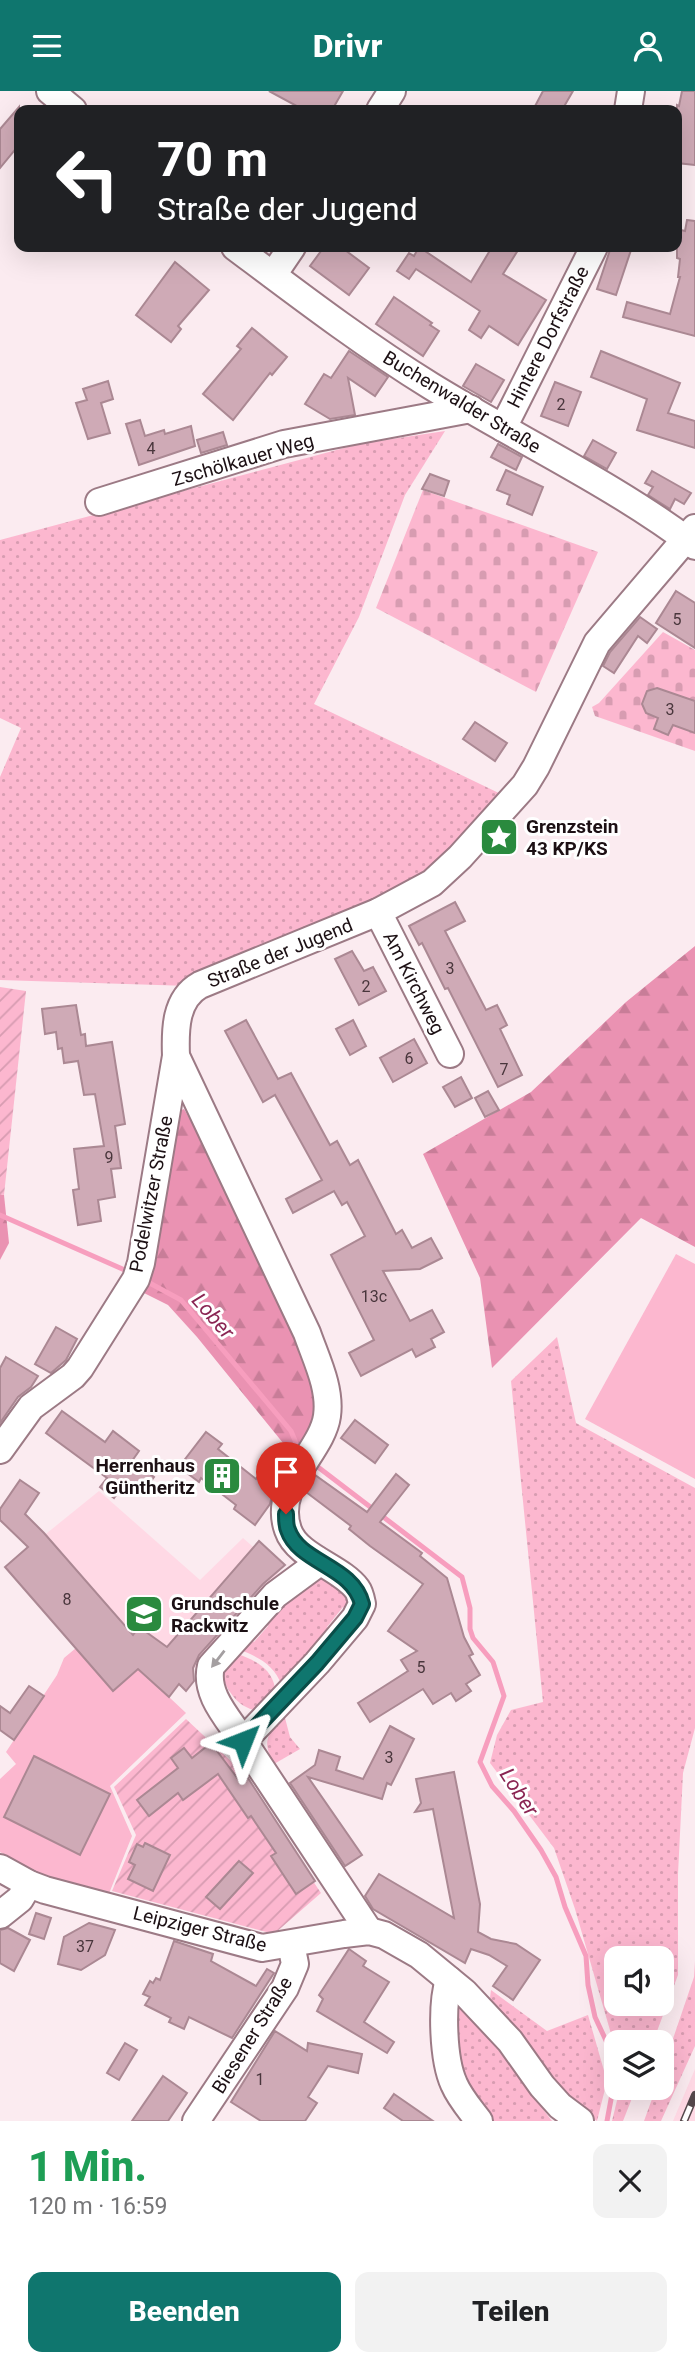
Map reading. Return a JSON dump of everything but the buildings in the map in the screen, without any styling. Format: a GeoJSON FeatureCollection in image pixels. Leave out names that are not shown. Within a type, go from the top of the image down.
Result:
{"type":"FeatureCollection","features":[{"type":"Feature","properties":{"kind":"street"},"geometry":{"type":"LineString","coordinates":[[50,91],[68,105]]}},
{"type":"Feature","properties":{"kind":"street","name":"Buchenwalder Straße"},"geometry":{"type":"LineString","coordinates":[[242,252],[371,347],[471,409],[692,538]]}},
{"type":"Feature","properties":{"kind":"street"},"geometry":{"type":"LineString","coordinates":[[273,275],[289,252]]}},
{"type":"Feature","properties":{"kind":"street","name":"Hintere Dorfstraße"},"geometry":{"type":"LineString","coordinates":[[503,428],[591,252]]}},
{"type":"Feature","properties":{"kind":"street","name":"Zschölkauer Weg"},"geometry":{"type":"LineString","coordinates":[[99,502],[284,444],[471,409]]}},
{"type":"Feature","properties":{"kind":"street","name":"Straße der Jugend"},"geometry":{"type":"LineString","coordinates":[[243,1741],[317,1663],[355,1618],[362,1604],[358,1590],[296,1543],[288,1531],[286,1514],[293,1480],[321,1434],[327,1418],[328,1405],[323,1375],[307,1333],[176,1056],[175,1038],[183,999],[192,990],[377,912],[432,883],[450,868],[525,785],[597,643],[692,538]]}},
{"type":"Feature","properties":{"kind":"street","name":"Am Kirchweg"},"geometry":{"type":"LineString","coordinates":[[377,912],[450,1054]]}},
{"type":"Feature","properties":{"kind":"street","name":"Podelwitzer Straße"},"geometry":{"type":"LineString","coordinates":[[0,1450],[31,1407],[80,1368],[136,1279],[176,1056]]}},
{"type":"Feature","properties":{"kind":"street"},"geometry":{"type":"LineString","coordinates":[[317,1560],[313,1567],[275,1595],[211,1665],[211,1691],[369,1931]]}},
{"type":"Feature","properties":{"kind":"street","name":"Leipziger Straße"},"geometry":{"type":"LineString","coordinates":[[0,1868],[29,1884],[250,1946],[273,1948],[369,1931],[384,1935],[419,1955],[492,2020],[542,2087],[580,2121]]}},
{"type":"Feature","properties":{"kind":"street"},"geometry":{"type":"LineString","coordinates":[[0,1915],[20,1899],[29,1884]]}},
{"type":"Feature","properties":{"kind":"street"},"geometry":{"type":"LineString","coordinates":[[303,1941],[339,1908],[350,1902]]}},
{"type":"Feature","properties":{"kind":"street","name":"Biesener Straße"},"geometry":{"type":"LineString","coordinates":[[196,2121],[285,1988],[303,1941]]}},
{"type":"Feature","properties":{"kind":"street"},"geometry":{"type":"LineString","coordinates":[[449,1980],[444,1999],[450,2076],[461,2098],[479,2121]]}},
{"type":"Feature","properties":{"kind":"shaded area","name":"Grundschule Rackwitz"},"geometry":{"type":"Polygon","coordinates":[[[99,1491],[200,1580],[243,1538],[280,1571],[169,1697],[113,1691],[5,1567],[99,1491]]]}},
{"type":"Feature","properties":{"kind":"shaded area"},"geometry":{"type":"Polygon","coordinates":[[[695,2069],[695,2121],[673,2121],[695,2069]]]}},
{"type":"Feature","properties":{"kind":"green space"},"geometry":{"type":"Polygon","coordinates":[[[445,431],[405,495],[359,617],[314,704],[505,796],[424,880],[189,986],[0,980],[0,777],[21,728],[0,718],[0,540],[359,444],[445,431]]]}},
{"type":"Feature","properties":{"kind":"green space"},"geometry":{"type":"Polygon","coordinates":[[[423,490],[598,552],[536,692],[376,608],[423,490]]]}},
{"type":"Feature","properties":{"kind":"green space"},"geometry":{"type":"Polygon","coordinates":[[[663,632],[695,650],[695,751],[595,716],[592,707],[599,703],[663,632]]]}},
{"type":"Feature","properties":{"kind":"green space"},"geometry":{"type":"Polygon","coordinates":[[[695,946],[695,1247],[641,1218],[492,1368],[480,1278],[423,1154],[531,1092],[626,1002],[695,946]]]}},
{"type":"Feature","properties":{"kind":"green space"},"geometry":{"type":"Polygon","coordinates":[[[0,987],[26,991],[4,1195],[0,1194],[0,987]]]}},
{"type":"Feature","properties":{"kind":"green space"},"geometry":{"type":"Polygon","coordinates":[[[184,1109],[283,1307],[308,1364],[315,1389],[316,1415],[308,1433],[292,1454],[168,1305],[140,1291],[177,1112],[184,1109]]]}},
{"type":"Feature","properties":{"kind":"green space"},"geometry":{"type":"Polygon","coordinates":[[[0,1194],[4,1195],[9,1243],[0,1260],[0,1194]]]}},
{"type":"Feature","properties":{"kind":"green space"},"geometry":{"type":"Polygon","coordinates":[[[676,1254],[695,1264],[695,1479],[585,1419],[676,1254]]]}},
{"type":"Feature","properties":{"kind":"green space"},"geometry":{"type":"Polygon","coordinates":[[[557,1337],[576,1423],[695,1488],[695,1728],[683,1773],[678,1874],[678,1975],[674,1986],[674,1946],[604,1946],[604,2009],[554,1848],[490,1763],[497,1735],[511,1710],[543,1702],[511,1381],[557,1337]]]}},
{"type":"Feature","properties":{"kind":"green space"},"geometry":{"type":"Polygon","coordinates":[[[322,1575],[346,1589],[350,1611],[343,1607],[327,1627],[333,1633],[282,1686],[270,1667],[259,1658],[238,1649],[248,1637],[254,1642],[268,1626],[263,1619],[322,1575]]]}},
{"type":"Feature","properties":{"kind":"green space"},"geometry":{"type":"Polygon","coordinates":[[[76,1648],[113,1691],[146,1662],[169,1697],[186,1713],[110,1786],[132,1836],[108,1896],[37,1873],[0,1852],[0,1779],[16,1764],[6,1752],[57,1675],[64,1658],[76,1648]]]}},
{"type":"Feature","properties":{"kind":"green space"},"geometry":{"type":"Polygon","coordinates":[[[235,1653],[261,1665],[273,1681],[275,1688],[261,1711],[240,1703],[226,1686],[221,1671],[235,1653]]]}},
{"type":"Feature","properties":{"kind":"green space"},"geometry":{"type":"Polygon","coordinates":[[[284,1714],[290,1737],[300,1749],[274,1764],[268,1749],[268,1737],[284,1714]]]}},
{"type":"Feature","properties":{"kind":"green space"},"geometry":{"type":"Polygon","coordinates":[[[186,1719],[234,1764],[321,1893],[274,1934],[112,1891],[136,1835],[114,1787],[186,1719]]]}},
{"type":"Feature","properties":{"kind":"green space"},"geometry":{"type":"Polygon","coordinates":[[[695,1961],[695,2046],[674,2092],[674,2036],[694,1977],[695,1961]]]}},
{"type":"Feature","properties":{"kind":"green space"},"geometry":{"type":"Polygon","coordinates":[[[491,1990],[547,2031],[588,2015],[604,2071],[604,2093],[597,2121],[552,2080],[490,1998],[491,1990]]]}},
{"type":"Feature","properties":{"kind":"green space"},"geometry":{"type":"Polygon","coordinates":[[[454,2001],[484,2031],[552,2121],[487,2121],[457,2075],[454,2001]]]}},
{"type":"Feature","properties":{"kind":"green space"},"geometry":{"type":"Polygon","coordinates":[[[606,2016],[663,2016],[657,2030],[610,2030],[606,2016]]]}},
{"type":"Feature","properties":{"kind":"green space"},"geometry":{"type":"Polygon","coordinates":[[[617,2100],[631,2100],[623,2121],[612,2121],[617,2100]]]}},
{"type":"Feature","properties":{"kind":"green space"},"geometry":{"type":"Polygon","coordinates":[[[652,2100],[671,2100],[661,2121],[644,2121],[652,2100]]]}},
{"type":"Feature","properties":{"kind":"waterway","name":"Lober"},"geometry":{"type":"LineString","coordinates":[[0,1215],[127,1271]]}},
{"type":"Feature","properties":{"kind":"waterway","name":"Lober"},"geometry":{"type":"LineString","coordinates":[[144,1280],[181,1300],[291,1431],[299,1450]]}},
{"type":"Feature","properties":{"kind":"waterway","name":"Lober"},"geometry":{"type":"LineString","coordinates":[[314,1464],[462,1577],[470,1608],[473,1638],[493,1662],[504,1696],[480,1762],[492,1786],[514,1811],[556,1877],[565,1907],[586,1956],[588,1985],[595,2017],[609,2047],[615,2078],[607,2121]]}},
{"type":"Feature","properties":{"kind":"railway"},"geometry":{"type":"LineString","coordinates":[[684,2121],[695,2095]]}},
{"type":"Feature","properties":{"kind":"place","name":"Grenzstein 43 KP/KS"},"geometry":{"type":"Point","coordinates":[499,837]}},
{"type":"Feature","properties":{"kind":"place","name":"Herrenhaus Güntheritz"},"geometry":{"type":"Point","coordinates":[222,1476]}},
{"type":"Feature","properties":{"kind":"place","name":"Grundschule Rackwitz"},"geometry":{"type":"Point","coordinates":[144,1614]}},
{"type":"Feature","properties":{"kind":"route"},"geometry":{"type":"LineString","coordinates":[[243,1741],[317,1663],[355,1618],[362,1604],[358,1590],[349,1581],[296,1543],[288,1531],[286,1514]]}}]}
